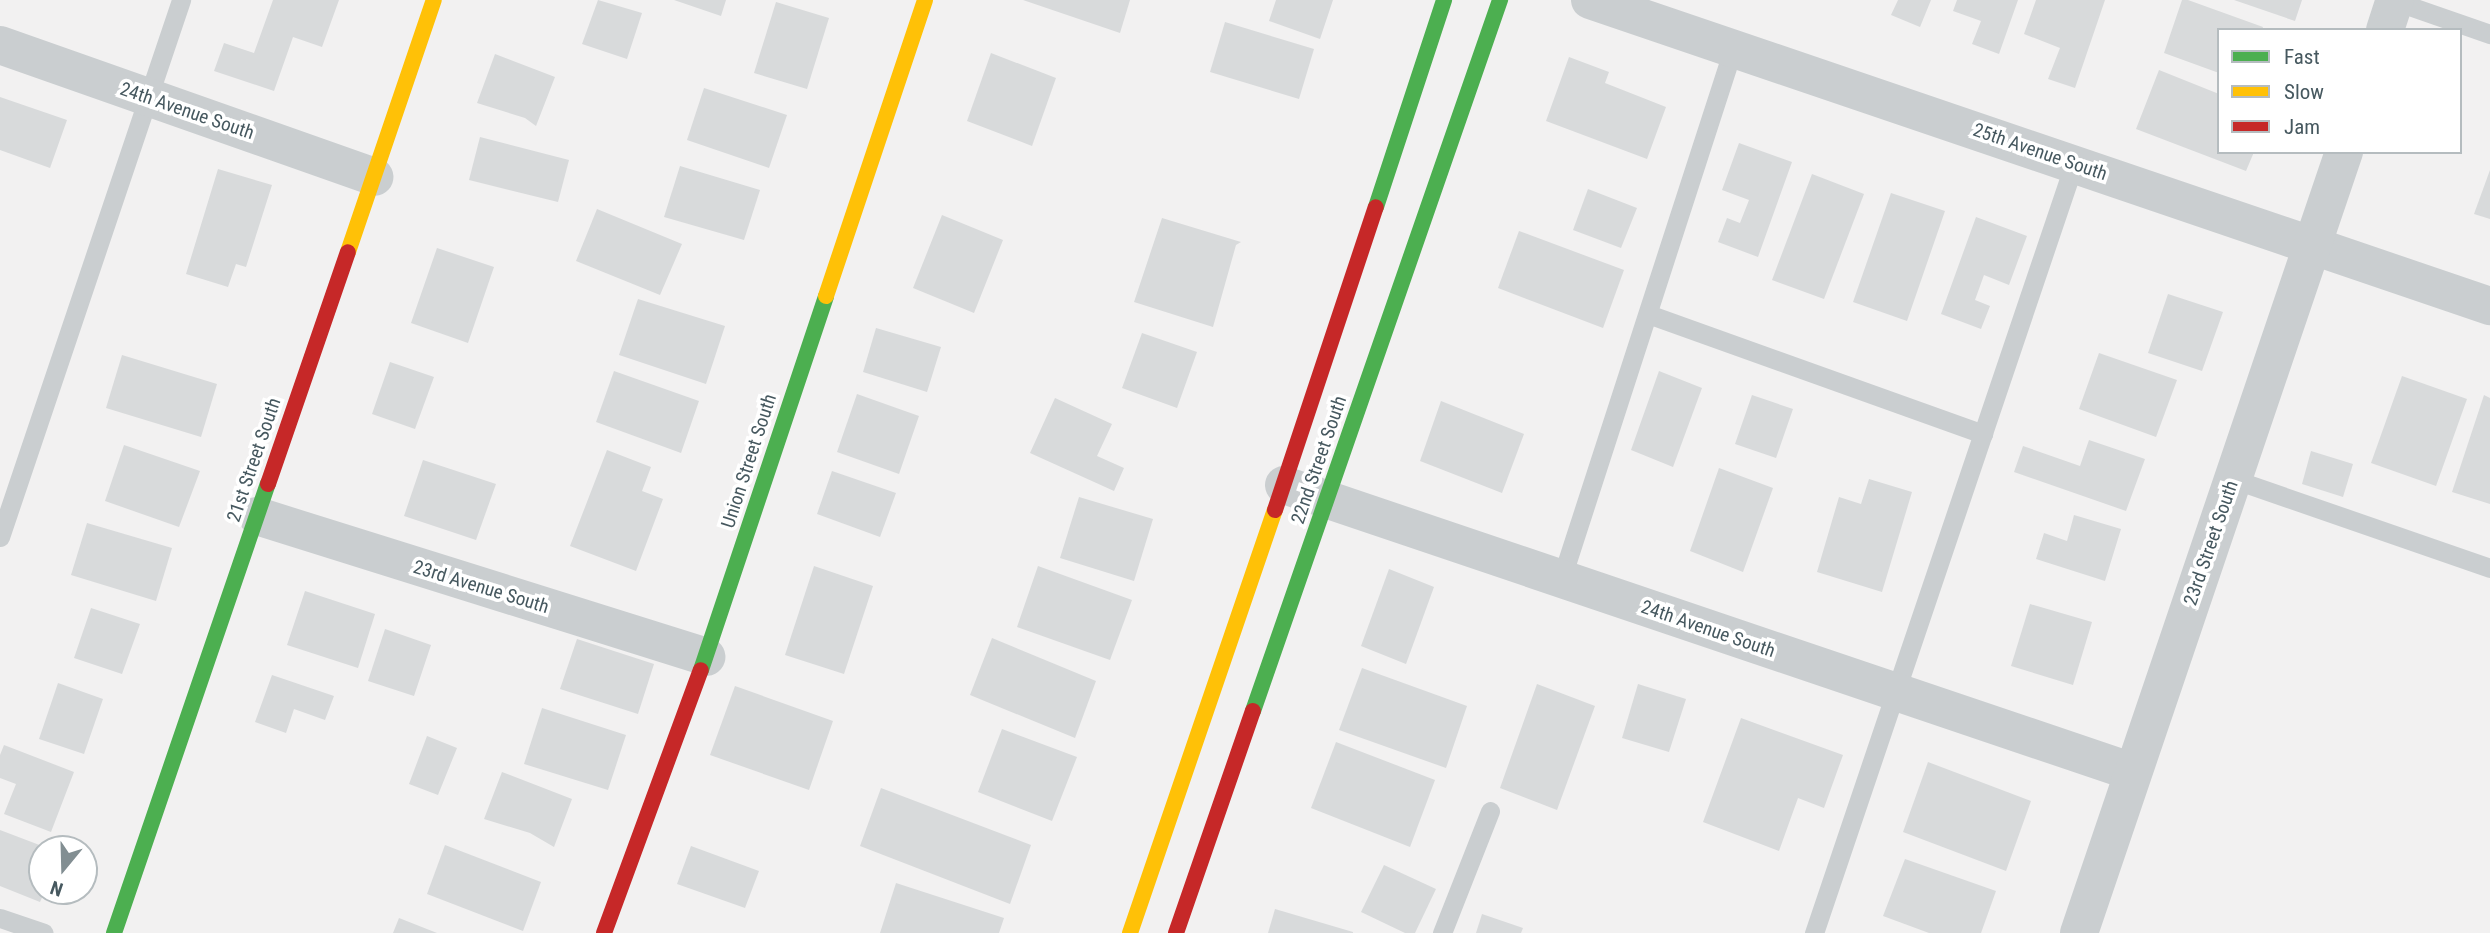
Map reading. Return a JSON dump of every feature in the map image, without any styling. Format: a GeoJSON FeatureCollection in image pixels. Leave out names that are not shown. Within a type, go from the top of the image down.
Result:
{"type":"FeatureCollection","features":[{"type":"Feature","properties":{"kind":"street","name":"21st Street South"},"geometry":{"type":"LineString","coordinates":[[114,933],[434,0]]}},
{"type":"Feature","properties":{"kind":"street","name":"Union Street South"},"geometry":{"type":"LineString","coordinates":[[604,933],[706,657],[925,0]]}},
{"type":"Feature","properties":{"kind":"street","name":"22nd Street South"},"geometry":{"type":"LineString","coordinates":[[1130,933],[1284,485],[1444,0]]}},
{"type":"Feature","properties":{"kind":"street","name":"22nd Street South"},"geometry":{"type":"LineString","coordinates":[[1176,933],[1500,0]]}},
{"type":"Feature","properties":{"kind":"street","name":"25th Avenue South"},"geometry":{"type":"LineString","coordinates":[[1590,0],[2490,306]]}},
{"type":"Feature","properties":{"kind":"street","name":"24th Avenue South"},"geometry":{"type":"LineString","coordinates":[[0,45],[374,177]]}},
{"type":"Feature","properties":{"kind":"street","name":"23rd Street South"},"geometry":{"type":"LineString","coordinates":[[2079,933],[2343,154]]}},
{"type":"Feature","properties":{"kind":"street","name":"24th Avenue South"},"geometry":{"type":"LineString","coordinates":[[1284,485],[2133,772]]}},
{"type":"Feature","properties":{"kind":"street","name":"23rd Avenue South"},"geometry":{"type":"LineString","coordinates":[[257,516],[706,657]]}},
{"type":"Feature","properties":{"kind":"lane"},"geometry":{"type":"LineString","coordinates":[[0,537],[181,0]]}},
{"type":"Feature","properties":{"kind":"lane"},"geometry":{"type":"LineString","coordinates":[[2392,10],[2490,34]]}},
{"type":"Feature","properties":{"kind":"lane"},"geometry":{"type":"LineString","coordinates":[[1561,580],[1733,49]]}},
{"type":"Feature","properties":{"kind":"lane"},"geometry":{"type":"LineString","coordinates":[[1814,933],[2074,164]]}},
{"type":"Feature","properties":{"kind":"lane"},"geometry":{"type":"LineString","coordinates":[[1648,314],[1983,434]]}},
{"type":"Feature","properties":{"kind":"lane"},"geometry":{"type":"LineString","coordinates":[[2233,479],[2490,568]]}},
{"type":"Feature","properties":{"kind":"lane"},"geometry":{"type":"LineString","coordinates":[[1442,933],[1490,811]]}},
{"type":"Feature","properties":{"kind":"lane"},"geometry":{"type":"LineString","coordinates":[[0,918],[44,933]]}},
{"type":"Feature","properties":{"kind":"building"},"geometry":{"type":"Polygon","coordinates":[[[273,0],[339,0],[322,47],[293,37],[274,91],[214,71],[224,43],[254,53],[273,0]]]}},
{"type":"Feature","properties":{"kind":"building"},"geometry":{"type":"Polygon","coordinates":[[[598,0],[642,13],[627,59],[582,44],[598,0]]]}},
{"type":"Feature","properties":{"kind":"building"},"geometry":{"type":"Polygon","coordinates":[[[674,0],[726,0],[721,16],[674,0]]]}},
{"type":"Feature","properties":{"kind":"building"},"geometry":{"type":"Polygon","coordinates":[[[1023,0],[1130,0],[1120,33],[1023,0]]]}},
{"type":"Feature","properties":{"kind":"building"},"geometry":{"type":"Polygon","coordinates":[[[1276,0],[1333,0],[1320,39],[1269,21],[1276,0]]]}},
{"type":"Feature","properties":{"kind":"building"},"geometry":{"type":"Polygon","coordinates":[[[1898,0],[1931,0],[1920,27],[1891,15],[1898,0]]]}},
{"type":"Feature","properties":{"kind":"building"},"geometry":{"type":"Polygon","coordinates":[[[1957,0],[2018,0],[1999,54],[1972,44],[1981,21],[1953,11],[1957,0]]]}},
{"type":"Feature","properties":{"kind":"building"},"geometry":{"type":"Polygon","coordinates":[[[2036,0],[2105,0],[2075,88],[2048,79],[2060,48],[2024,34],[2036,0]]]}},
{"type":"Feature","properties":{"kind":"building"},"geometry":{"type":"Polygon","coordinates":[[[2182,0],[2263,27],[2217,28],[2217,72],[2164,53],[2182,0]]]}},
{"type":"Feature","properties":{"kind":"building"},"geometry":{"type":"Polygon","coordinates":[[[2234,0],[2302,0],[2295,21],[2234,0]]]}},
{"type":"Feature","properties":{"kind":"building"},"geometry":{"type":"Polygon","coordinates":[[[776,2],[829,18],[807,89],[754,73],[776,2]]]}},
{"type":"Feature","properties":{"kind":"building"},"geometry":{"type":"Polygon","coordinates":[[[1225,22],[1314,49],[1299,99],[1210,72],[1225,22]]]}},
{"type":"Feature","properties":{"kind":"building"},"geometry":{"type":"Polygon","coordinates":[[[991,53],[1056,78],[1032,146],[967,121],[991,53]]]}},
{"type":"Feature","properties":{"kind":"building"},"geometry":{"type":"Polygon","coordinates":[[[495,54],[555,77],[536,126],[525,118],[477,103],[495,54]]]}},
{"type":"Feature","properties":{"kind":"building"},"geometry":{"type":"Polygon","coordinates":[[[1569,57],[1609,72],[1605,83],[1666,107],[1647,159],[1546,121],[1569,57]]]}},
{"type":"Feature","properties":{"kind":"building"},"geometry":{"type":"Polygon","coordinates":[[[2159,70],[2217,93],[2217,154],[2253,154],[2246,171],[2136,129],[2159,70]]]}},
{"type":"Feature","properties":{"kind":"building"},"geometry":{"type":"Polygon","coordinates":[[[704,88],[787,115],[769,168],[687,140],[704,88]]]}},
{"type":"Feature","properties":{"kind":"building"},"geometry":{"type":"Polygon","coordinates":[[[0,97],[67,120],[50,168],[0,150],[0,97]]]}},
{"type":"Feature","properties":{"kind":"building"},"geometry":{"type":"Polygon","coordinates":[[[480,137],[569,160],[558,202],[469,180],[480,137]]]}},
{"type":"Feature","properties":{"kind":"building"},"geometry":{"type":"Polygon","coordinates":[[[1739,143],[1792,162],[1758,257],[1718,242],[1727,218],[1740,223],[1749,200],[1722,190],[1739,143]]]}},
{"type":"Feature","properties":{"kind":"building"},"geometry":{"type":"Polygon","coordinates":[[[680,166],[760,190],[744,240],[664,217],[680,166]]]}},
{"type":"Feature","properties":{"kind":"building"},"geometry":{"type":"Polygon","coordinates":[[[218,169],[272,185],[246,267],[236,264],[228,287],[186,274],[218,169]]]}},
{"type":"Feature","properties":{"kind":"building"},"geometry":{"type":"Polygon","coordinates":[[[2490,170],[2490,219],[2474,214],[2490,170]]]}},
{"type":"Feature","properties":{"kind":"building"},"geometry":{"type":"Polygon","coordinates":[[[1812,174],[1864,194],[1824,299],[1772,280],[1812,174]]]}},
{"type":"Feature","properties":{"kind":"building"},"geometry":{"type":"Polygon","coordinates":[[[1588,189],[1637,208],[1621,248],[1573,230],[1588,189]]]}},
{"type":"Feature","properties":{"kind":"building"},"geometry":{"type":"Polygon","coordinates":[[[1891,193],[1945,211],[1907,321],[1853,302],[1891,193]]]}},
{"type":"Feature","properties":{"kind":"building"},"geometry":{"type":"Polygon","coordinates":[[[597,209],[682,244],[660,295],[576,261],[597,209]]]}},
{"type":"Feature","properties":{"kind":"building"},"geometry":{"type":"Polygon","coordinates":[[[942,215],[1003,240],[974,313],[913,288],[942,215]]]}},
{"type":"Feature","properties":{"kind":"building"},"geometry":{"type":"Polygon","coordinates":[[[1976,217],[2027,236],[2009,285],[1984,275],[1975,300],[1990,306],[1981,329],[1941,314],[1976,217]]]}},
{"type":"Feature","properties":{"kind":"building"},"geometry":{"type":"Polygon","coordinates":[[[1162,218],[1241,242],[1236,245],[1213,327],[1134,302],[1162,218]]]}},
{"type":"Feature","properties":{"kind":"building"},"geometry":{"type":"Polygon","coordinates":[[[1519,231],[1624,270],[1603,328],[1498,288],[1519,231]]]}},
{"type":"Feature","properties":{"kind":"building"},"geometry":{"type":"Polygon","coordinates":[[[437,248],[494,267],[468,343],[411,323],[437,248]]]}},
{"type":"Feature","properties":{"kind":"building"},"geometry":{"type":"Polygon","coordinates":[[[2168,294],[2223,312],[2202,371],[2148,353],[2168,294]]]}},
{"type":"Feature","properties":{"kind":"building"},"geometry":{"type":"Polygon","coordinates":[[[638,299],[725,326],[706,384],[619,355],[638,299]]]}},
{"type":"Feature","properties":{"kind":"building"},"geometry":{"type":"Polygon","coordinates":[[[876,328],[941,347],[927,392],[863,372],[876,328]]]}},
{"type":"Feature","properties":{"kind":"building"},"geometry":{"type":"Polygon","coordinates":[[[1142,333],[1197,352],[1177,408],[1122,388],[1142,333]]]}},
{"type":"Feature","properties":{"kind":"building"},"geometry":{"type":"Polygon","coordinates":[[[2099,353],[2177,380],[2156,437],[2079,409],[2099,353]]]}},
{"type":"Feature","properties":{"kind":"building"},"geometry":{"type":"Polygon","coordinates":[[[122,355],[217,384],[201,437],[106,408],[122,355]]]}},
{"type":"Feature","properties":{"kind":"building"},"geometry":{"type":"Polygon","coordinates":[[[390,362],[434,377],[415,429],[372,414],[390,362]]]}},
{"type":"Feature","properties":{"kind":"building"},"geometry":{"type":"Polygon","coordinates":[[[614,371],[699,401],[681,453],[596,422],[614,371]]]}},
{"type":"Feature","properties":{"kind":"building"},"geometry":{"type":"Polygon","coordinates":[[[1659,371],[1702,388],[1673,467],[1631,450],[1659,371]]]}},
{"type":"Feature","properties":{"kind":"building"},"geometry":{"type":"Polygon","coordinates":[[[2402,376],[2467,399],[2436,486],[2371,463],[2402,376]]]}},
{"type":"Feature","properties":{"kind":"building"},"geometry":{"type":"Polygon","coordinates":[[[857,394],[919,416],[899,474],[837,452],[857,394]]]}},
{"type":"Feature","properties":{"kind":"building"},"geometry":{"type":"Polygon","coordinates":[[[1752,395],[1793,409],[1776,458],[1735,444],[1752,395]]]}},
{"type":"Feature","properties":{"kind":"building"},"geometry":{"type":"Polygon","coordinates":[[[2484,395],[2490,398],[2490,504],[2452,492],[2484,395]]]}},
{"type":"Feature","properties":{"kind":"building"},"geometry":{"type":"Polygon","coordinates":[[[1055,398],[1112,424],[1097,456],[1124,468],[1114,491],[1030,453],[1055,398]]]}},
{"type":"Feature","properties":{"kind":"building"},"geometry":{"type":"Polygon","coordinates":[[[1441,401],[1524,434],[1502,493],[1420,461],[1441,401]]]}},
{"type":"Feature","properties":{"kind":"building"},"geometry":{"type":"Polygon","coordinates":[[[2089,440],[2145,459],[2126,511],[2014,472],[2023,446],[2080,466],[2089,440]]]}},
{"type":"Feature","properties":{"kind":"building"},"geometry":{"type":"Polygon","coordinates":[[[124,445],[200,471],[179,527],[105,501],[124,445]]]}},
{"type":"Feature","properties":{"kind":"building"},"geometry":{"type":"Polygon","coordinates":[[[607,450],[651,467],[642,491],[663,499],[636,571],[570,546],[607,450]]]}},
{"type":"Feature","properties":{"kind":"building"},"geometry":{"type":"Polygon","coordinates":[[[2311,451],[2353,464],[2343,497],[2302,484],[2311,451]]]}},
{"type":"Feature","properties":{"kind":"building"},"geometry":{"type":"Polygon","coordinates":[[[423,460],[496,484],[476,540],[404,516],[423,460]]]}},
{"type":"Feature","properties":{"kind":"building"},"geometry":{"type":"Polygon","coordinates":[[[1719,468],[1773,488],[1743,572],[1690,551],[1719,468]]]}},
{"type":"Feature","properties":{"kind":"building"},"geometry":{"type":"Polygon","coordinates":[[[832,471],[896,493],[880,537],[817,514],[832,471]]]}},
{"type":"Feature","properties":{"kind":"building"},"geometry":{"type":"Polygon","coordinates":[[[1869,479],[1912,492],[1882,592],[1817,572],[1839,497],[1861,504],[1869,479]]]}},
{"type":"Feature","properties":{"kind":"building"},"geometry":{"type":"Polygon","coordinates":[[[1079,497],[1153,519],[1134,581],[1060,558],[1079,497]]]}},
{"type":"Feature","properties":{"kind":"building"},"geometry":{"type":"Polygon","coordinates":[[[2074,515],[2121,529],[2105,581],[2036,559],[2044,533],[2067,541],[2074,515]]]}},
{"type":"Feature","properties":{"kind":"building"},"geometry":{"type":"Polygon","coordinates":[[[87,523],[172,548],[156,601],[71,575],[87,523]]]}},
{"type":"Feature","properties":{"kind":"building"},"geometry":{"type":"Polygon","coordinates":[[[814,566],[873,586],[844,674],[785,655],[814,566]]]}},
{"type":"Feature","properties":{"kind":"building"},"geometry":{"type":"Polygon","coordinates":[[[1038,566],[1132,600],[1110,660],[1017,627],[1038,566]]]}},
{"type":"Feature","properties":{"kind":"building"},"geometry":{"type":"Polygon","coordinates":[[[1389,569],[1434,587],[1406,664],[1361,646],[1389,569]]]}},
{"type":"Feature","properties":{"kind":"building"},"geometry":{"type":"Polygon","coordinates":[[[305,591],[375,614],[358,668],[287,645],[305,591]]]}},
{"type":"Feature","properties":{"kind":"building"},"geometry":{"type":"Polygon","coordinates":[[[2030,604],[2092,622],[2073,685],[2011,666],[2030,604]]]}},
{"type":"Feature","properties":{"kind":"building"},"geometry":{"type":"Polygon","coordinates":[[[91,608],[140,624],[122,674],[74,658],[91,608]]]}},
{"type":"Feature","properties":{"kind":"building"},"geometry":{"type":"Polygon","coordinates":[[[385,629],[431,645],[414,696],[368,681],[385,629]]]}},
{"type":"Feature","properties":{"kind":"building"},"geometry":{"type":"Polygon","coordinates":[[[992,638],[1096,681],[1075,738],[970,695],[992,638]]]}},
{"type":"Feature","properties":{"kind":"building"},"geometry":{"type":"Polygon","coordinates":[[[577,639],[654,664],[638,714],[560,689],[577,639]]]}},
{"type":"Feature","properties":{"kind":"building"},"geometry":{"type":"Polygon","coordinates":[[[1362,668],[1467,706],[1446,768],[1339,730],[1362,668]]]}},
{"type":"Feature","properties":{"kind":"building"},"geometry":{"type":"Polygon","coordinates":[[[272,675],[334,696],[325,720],[294,709],[286,733],[255,722],[272,675]]]}},
{"type":"Feature","properties":{"kind":"building"},"geometry":{"type":"Polygon","coordinates":[[[58,683],[103,699],[84,754],[39,739],[58,683]]]}},
{"type":"Feature","properties":{"kind":"building"},"geometry":{"type":"Polygon","coordinates":[[[1537,684],[1595,706],[1557,810],[1500,788],[1537,684]]]}},
{"type":"Feature","properties":{"kind":"building"},"geometry":{"type":"Polygon","coordinates":[[[1638,684],[1686,699],[1669,752],[1622,738],[1638,684]]]}},
{"type":"Feature","properties":{"kind":"building"},"geometry":{"type":"Polygon","coordinates":[[[735,686],[833,721],[809,790],[710,755],[735,686]]]}},
{"type":"Feature","properties":{"kind":"building"},"geometry":{"type":"Polygon","coordinates":[[[542,708],[626,735],[608,790],[524,764],[542,708]]]}},
{"type":"Feature","properties":{"kind":"building"},"geometry":{"type":"Polygon","coordinates":[[[1741,718],[1843,755],[1824,808],[1798,798],[1779,851],[1703,822],[1741,718]]]}},
{"type":"Feature","properties":{"kind":"building"},"geometry":{"type":"Polygon","coordinates":[[[1002,729],[1077,757],[1052,821],[978,792],[1002,729]]]}},
{"type":"Feature","properties":{"kind":"building"},"geometry":{"type":"Polygon","coordinates":[[[427,736],[457,748],[438,795],[409,784],[427,736]]]}},
{"type":"Feature","properties":{"kind":"building"},"geometry":{"type":"Polygon","coordinates":[[[1336,742],[1435,780],[1410,847],[1311,808],[1336,742]]]}},
{"type":"Feature","properties":{"kind":"building"},"geometry":{"type":"Polygon","coordinates":[[[4,745],[74,772],[51,832],[4,814],[16,784],[0,778],[0,755],[4,745]]]}},
{"type":"Feature","properties":{"kind":"building"},"geometry":{"type":"Polygon","coordinates":[[[1928,762],[2031,801],[2006,871],[1903,832],[1928,762]]]}},
{"type":"Feature","properties":{"kind":"building"},"geometry":{"type":"Polygon","coordinates":[[[502,772],[572,799],[554,847],[530,833],[484,819],[502,772]]]}},
{"type":"Feature","properties":{"kind":"building"},"geometry":{"type":"Polygon","coordinates":[[[881,788],[1031,845],[1010,904],[860,846],[881,788]]]}},
{"type":"Feature","properties":{"kind":"building"},"geometry":{"type":"Polygon","coordinates":[[[0,830],[28,841],[28,897],[0,886],[0,830]]]}},
{"type":"Feature","properties":{"kind":"building"},"geometry":{"type":"Polygon","coordinates":[[[445,845],[541,882],[523,931],[427,894],[445,845]]]}},
{"type":"Feature","properties":{"kind":"building"},"geometry":{"type":"Polygon","coordinates":[[[691,846],[759,871],[745,908],[677,884],[691,846]]]}},
{"type":"Feature","properties":{"kind":"building"},"geometry":{"type":"Polygon","coordinates":[[[1905,859],[1996,891],[1981,933],[1929,933],[1883,916],[1905,859]]]}},
{"type":"Feature","properties":{"kind":"building"},"geometry":{"type":"Polygon","coordinates":[[[1384,865],[1436,889],[1415,933],[1405,933],[1361,912],[1384,865]]]}},
{"type":"Feature","properties":{"kind":"building"},"geometry":{"type":"Polygon","coordinates":[[[896,883],[1004,918],[999,933],[880,933],[896,883]]]}},
{"type":"Feature","properties":{"kind":"building"},"geometry":{"type":"Polygon","coordinates":[[[1275,909],[1353,932],[1353,933],[1268,933],[1275,909]]]}},
{"type":"Feature","properties":{"kind":"building"},"geometry":{"type":"Polygon","coordinates":[[[1482,914],[1523,928],[1521,933],[1476,933],[1482,914]]]}},
{"type":"Feature","properties":{"kind":"building"},"geometry":{"type":"Polygon","coordinates":[[[399,918],[437,933],[393,933],[399,918]]]}},
{"type":"Feature","properties":{"kind":"traffic: fast"},"geometry":{"type":"LineString","coordinates":[[1376,207],[1444,0]]}},
{"type":"Feature","properties":{"kind":"traffic: fast"},"geometry":{"type":"LineString","coordinates":[[1253,711],[1500,0]]}},
{"type":"Feature","properties":{"kind":"traffic: fast"},"geometry":{"type":"LineString","coordinates":[[701,670],[826,296]]}},
{"type":"Feature","properties":{"kind":"traffic: fast"},"geometry":{"type":"LineString","coordinates":[[114,933],[268,484]]}},
{"type":"Feature","properties":{"kind":"traffic: slow"},"geometry":{"type":"LineString","coordinates":[[348,252],[434,0]]}},
{"type":"Feature","properties":{"kind":"traffic: slow"},"geometry":{"type":"LineString","coordinates":[[826,296],[925,0]]}},
{"type":"Feature","properties":{"kind":"traffic: slow"},"geometry":{"type":"LineString","coordinates":[[1130,933],[1275,510]]}},
{"type":"Feature","properties":{"kind":"traffic: jam"},"geometry":{"type":"LineString","coordinates":[[1275,510],[1376,207]]}},
{"type":"Feature","properties":{"kind":"traffic: jam"},"geometry":{"type":"LineString","coordinates":[[268,484],[348,252]]}},
{"type":"Feature","properties":{"kind":"traffic: jam"},"geometry":{"type":"LineString","coordinates":[[604,933],[701,670]]}},
{"type":"Feature","properties":{"kind":"traffic: jam"},"geometry":{"type":"LineString","coordinates":[[1176,933],[1253,711]]}}]}
